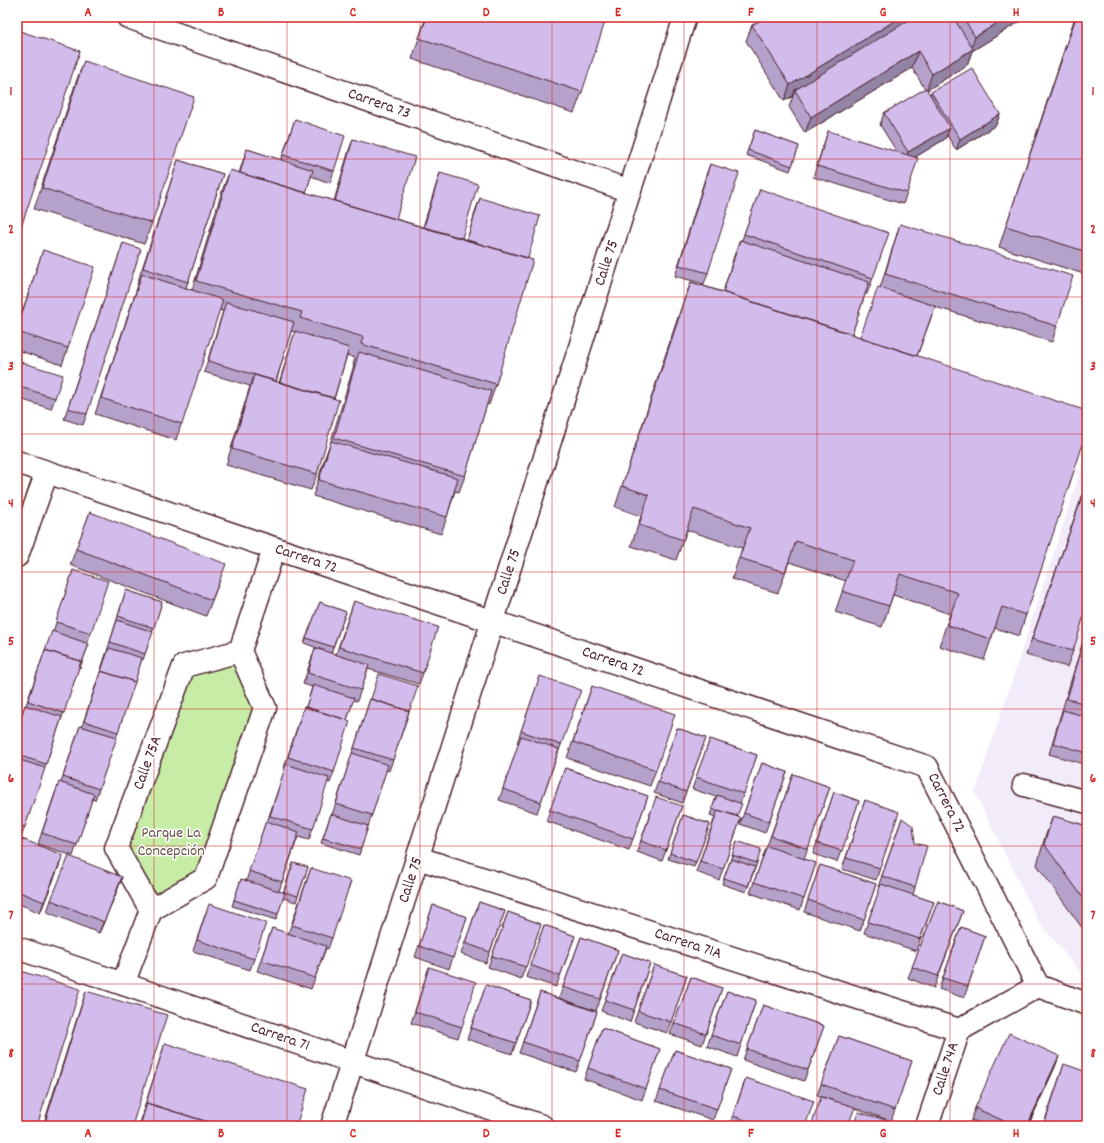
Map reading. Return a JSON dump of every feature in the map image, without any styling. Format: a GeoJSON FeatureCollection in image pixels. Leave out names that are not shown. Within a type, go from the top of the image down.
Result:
{"type":"FeatureCollection","features":[{"type":"Feature","properties":{"kind":"street","name":"Carrera 73"},"geometry":{"type":"LineString","coordinates":[[128,17],[630,191]]}},
{"type":"Feature","properties":{"kind":"street","name":"Calle 75"},"geometry":{"type":"LineString","coordinates":[[332,1126],[685,17]]}},
{"type":"Feature","properties":{"kind":"street","name":"Carrera 72"},"geometry":{"type":"LineString","coordinates":[[17,462],[927,767],[1038,986]]}},
{"type":"Feature","properties":{"kind":"street"},"geometry":{"type":"LineString","coordinates":[[17,556],[47,472]]}},
{"type":"Feature","properties":{"kind":"street"},"geometry":{"type":"LineString","coordinates":[[123,984],[151,910],[206,878],[260,723],[265,708],[240,651],[274,548]]}},
{"type":"Feature","properties":{"kind":"street","name":"Calle 75A"},"geometry":{"type":"LineString","coordinates":[[151,910],[116,848],[184,666],[240,651]]}},
{"type":"Feature","properties":{"kind":"street"},"geometry":{"type":"LineString","coordinates":[[1024,785],[1087,802]]}},
{"type":"Feature","properties":{"kind":"street","name":"Carrera 71A"},"geometry":{"type":"LineString","coordinates":[[418,858],[959,1030]]}},
{"type":"Feature","properties":{"kind":"street","name":"Carrera 71"},"geometry":{"type":"LineString","coordinates":[[17,948],[542,1126]]}},
{"type":"Feature","properties":{"kind":"street"},"geometry":{"type":"LineString","coordinates":[[1038,986],[1087,1004]]}},
{"type":"Feature","properties":{"kind":"street","name":"Calle 74A"},"geometry":{"type":"LineString","coordinates":[[927,1126],[959,1030],[1038,986]]}},
{"type":"Feature","properties":{"kind":"shaded area"},"geometry":{"type":"Polygon","coordinates":[[[1087,451],[1087,980],[1038,921],[975,793],[1087,451]]]}},
{"type":"Feature","properties":{"kind":"green space","name":"Parque La Concepción"},"geometry":{"type":"Polygon","coordinates":[[[236,660],[257,709],[202,874],[154,899],[127,848],[188,672],[236,660]]]}},
{"type":"Feature","properties":{"kind":"building"},"geometry":{"type":"Polygon","coordinates":[[[427,17],[591,17],[605,22],[582,92],[419,38],[427,17]]]}},
{"type":"Feature","properties":{"kind":"building"},"geometry":{"type":"Polygon","coordinates":[[[766,17],[901,17],[790,85],[752,25],[766,17]]]}},
{"type":"Feature","properties":{"kind":"building"},"geometry":{"type":"Polygon","coordinates":[[[914,17],[953,17],[973,49],[932,74],[918,51],[811,117],[795,90],[914,17]]]}},
{"type":"Feature","properties":{"kind":"building"},"geometry":{"type":"Polygon","coordinates":[[[963,17],[1007,17],[975,37],[963,17]]]}},
{"type":"Feature","properties":{"kind":"building"},"geometry":{"type":"Polygon","coordinates":[[[1076,17],[1087,17],[1087,252],[1006,226],[1076,17]]]}},
{"type":"Feature","properties":{"kind":"building"},"geometry":{"type":"Polygon","coordinates":[[[17,30],[80,51],[17,239],[17,30]]]}},
{"type":"Feature","properties":{"kind":"building"},"geometry":{"type":"Polygon","coordinates":[[[84,61],[194,97],[152,223],[42,188],[84,61]]]}},
{"type":"Feature","properties":{"kind":"building"},"geometry":{"type":"Polygon","coordinates":[[[972,68],[1000,114],[960,139],[931,92],[972,68]]]}},
{"type":"Feature","properties":{"kind":"building"},"geometry":{"type":"Polygon","coordinates":[[[926,88],[950,128],[908,152],[884,113],[926,88]]]}},
{"type":"Feature","properties":{"kind":"building"},"geometry":{"type":"Polygon","coordinates":[[[295,119],[345,136],[334,171],[283,155],[295,119]]]}},
{"type":"Feature","properties":{"kind":"building"},"geometry":{"type":"Polygon","coordinates":[[[755,130],[799,146],[792,166],[748,150],[755,130]]]}},
{"type":"Feature","properties":{"kind":"building"},"geometry":{"type":"Polygon","coordinates":[[[828,131],[918,158],[907,193],[817,166],[828,131]]]}},
{"type":"Feature","properties":{"kind":"building"},"geometry":{"type":"Polygon","coordinates":[[[353,139],[415,157],[396,219],[335,201],[353,139]]]}},
{"type":"Feature","properties":{"kind":"building"},"geometry":{"type":"Polygon","coordinates":[[[247,149],[313,170],[306,193],[240,173],[247,149]]]}},
{"type":"Feature","properties":{"kind":"building"},"geometry":{"type":"Polygon","coordinates":[[[178,160],[223,174],[188,282],[143,268],[178,160]]]}},
{"type":"Feature","properties":{"kind":"building"},"geometry":{"type":"Polygon","coordinates":[[[710,164],[739,173],[708,273],[679,265],[710,164]]]}},
{"type":"Feature","properties":{"kind":"building"},"geometry":{"type":"Polygon","coordinates":[[[230,170],[533,260],[496,384],[361,344],[363,337],[300,318],[302,312],[196,281],[230,170]]]}},
{"type":"Feature","properties":{"kind":"building"},"geometry":{"type":"Polygon","coordinates":[[[440,173],[478,184],[462,238],[424,227],[440,173]]]}},
{"type":"Feature","properties":{"kind":"building"},"geometry":{"type":"Polygon","coordinates":[[[760,189],[889,233],[873,278],[744,234],[760,189]]]}},
{"type":"Feature","properties":{"kind":"building"},"geometry":{"type":"Polygon","coordinates":[[[480,198],[540,216],[528,258],[467,240],[480,198]]]}},
{"type":"Feature","properties":{"kind":"building"},"geometry":{"type":"Polygon","coordinates":[[[900,224],[1073,276],[1057,326],[885,274],[900,224]]]}},
{"type":"Feature","properties":{"kind":"building"},"geometry":{"type":"Polygon","coordinates":[[[740,240],[869,282],[852,334],[723,292],[740,240]]]}},
{"type":"Feature","properties":{"kind":"building"},"geometry":{"type":"Polygon","coordinates":[[[123,243],[141,249],[87,414],[68,408],[123,243]]]}},
{"type":"Feature","properties":{"kind":"building"},"geometry":{"type":"Polygon","coordinates":[[[43,250],[95,267],[68,348],[17,332],[17,328],[43,250]]]}},
{"type":"Feature","properties":{"kind":"building"},"geometry":{"type":"Polygon","coordinates":[[[142,274],[223,300],[182,424],[101,398],[142,274]]]}},
{"type":"Feature","properties":{"kind":"building"},"geometry":{"type":"Polygon","coordinates":[[[691,282],[1087,411],[1087,432],[1026,615],[1002,607],[991,639],[947,625],[958,593],[900,574],[889,606],[842,591],[853,560],[796,541],[785,572],[739,558],[750,528],[694,509],[683,540],[639,525],[649,495],[622,486],[691,282]]]}},
{"type":"Feature","properties":{"kind":"building"},"geometry":{"type":"Polygon","coordinates":[[[878,287],[935,306],[917,356],[860,337],[878,287]]]}},
{"type":"Feature","properties":{"kind":"building"},"geometry":{"type":"Polygon","coordinates":[[[226,302],[294,322],[276,381],[208,361],[226,302]]]}},
{"type":"Feature","properties":{"kind":"building"},"geometry":{"type":"Polygon","coordinates":[[[295,331],[349,348],[334,398],[280,382],[295,331]]]}},
{"type":"Feature","properties":{"kind":"building"},"geometry":{"type":"Polygon","coordinates":[[[359,352],[491,391],[465,476],[334,438],[359,352]]]}},
{"type":"Feature","properties":{"kind":"building"},"geometry":{"type":"Polygon","coordinates":[[[17,361],[63,375],[55,398],[17,386],[17,361]]]}},
{"type":"Feature","properties":{"kind":"building"},"geometry":{"type":"Polygon","coordinates":[[[254,375],[339,400],[317,474],[232,449],[254,375]]]}},
{"type":"Feature","properties":{"kind":"building"},"geometry":{"type":"Polygon","coordinates":[[[331,441],[458,478],[447,517],[319,480],[331,441]]]}},
{"type":"Feature","properties":{"kind":"building"},"geometry":{"type":"Polygon","coordinates":[[[1087,483],[1087,606],[1073,651],[1032,639],[1087,483]]]}},
{"type":"Feature","properties":{"kind":"building"},"geometry":{"type":"Polygon","coordinates":[[[90,512],[226,564],[212,600],[76,549],[90,512]]]}},
{"type":"Feature","properties":{"kind":"building"},"geometry":{"type":"Polygon","coordinates":[[[73,570],[108,581],[91,633],[56,622],[73,570]]]}},
{"type":"Feature","properties":{"kind":"building"},"geometry":{"type":"Polygon","coordinates":[[[126,590],[162,602],[154,628],[118,616],[126,590]]]}},
{"type":"Feature","properties":{"kind":"building"},"geometry":{"type":"Polygon","coordinates":[[[354,601],[438,627],[423,673],[339,647],[354,601]]]}},
{"type":"Feature","properties":{"kind":"building"},"geometry":{"type":"Polygon","coordinates":[[[320,602],[346,612],[333,647],[306,638],[320,602]]]}},
{"type":"Feature","properties":{"kind":"building"},"geometry":{"type":"Polygon","coordinates":[[[117,620],[153,632],[145,654],[110,642],[117,620]]]}},
{"type":"Feature","properties":{"kind":"building"},"geometry":{"type":"Polygon","coordinates":[[[52,631],[89,644],[82,662],[45,650],[52,631]]]}},
{"type":"Feature","properties":{"kind":"building"},"geometry":{"type":"Polygon","coordinates":[[[1087,632],[1087,704],[1067,699],[1087,632]]]}},
{"type":"Feature","properties":{"kind":"building"},"geometry":{"type":"Polygon","coordinates":[[[109,648],[142,658],[135,682],[101,671],[109,648]]]}},
{"type":"Feature","properties":{"kind":"building"},"geometry":{"type":"Polygon","coordinates":[[[315,648],[369,665],[361,690],[308,673],[315,648]]]}},
{"type":"Feature","properties":{"kind":"building"},"geometry":{"type":"Polygon","coordinates":[[[45,650],[81,661],[64,713],[28,701],[45,650]]]}},
{"type":"Feature","properties":{"kind":"building"},"geometry":{"type":"Polygon","coordinates":[[[101,671],[135,682],[118,732],[84,721],[101,671]]]}},
{"type":"Feature","properties":{"kind":"building"},"geometry":{"type":"Polygon","coordinates":[[[379,674],[418,686],[409,712],[371,699],[379,674]]]}},
{"type":"Feature","properties":{"kind":"building"},"geometry":{"type":"Polygon","coordinates":[[[540,676],[581,690],[561,745],[521,731],[540,676]]]}},
{"type":"Feature","properties":{"kind":"building"},"geometry":{"type":"Polygon","coordinates":[[[313,685],[354,698],[347,720],[306,707],[313,685]]]}},
{"type":"Feature","properties":{"kind":"building"},"geometry":{"type":"Polygon","coordinates":[[[592,686],[675,714],[656,770],[573,742],[592,686]]]}},
{"type":"Feature","properties":{"kind":"building"},"geometry":{"type":"Polygon","coordinates":[[[370,699],[409,711],[393,760],[354,748],[370,699]]]}},
{"type":"Feature","properties":{"kind":"building"},"geometry":{"type":"Polygon","coordinates":[[[25,705],[62,717],[46,764],[17,755],[17,730],[25,705]]]}},
{"type":"Feature","properties":{"kind":"building"},"geometry":{"type":"Polygon","coordinates":[[[304,707],[350,721],[334,772],[288,757],[304,707]]]}},
{"type":"Feature","properties":{"kind":"building"},"geometry":{"type":"Polygon","coordinates":[[[1063,710],[1087,717],[1087,753],[1053,743],[1063,710]]]}},
{"type":"Feature","properties":{"kind":"building"},"geometry":{"type":"Polygon","coordinates":[[[80,726],[117,737],[99,789],[63,777],[80,726]]]}},
{"type":"Feature","properties":{"kind":"building"},"geometry":{"type":"Polygon","coordinates":[[[677,728],[706,738],[686,792],[658,782],[677,728]]]}},
{"type":"Feature","properties":{"kind":"building"},"geometry":{"type":"Polygon","coordinates":[[[521,736],[559,749],[541,802],[503,789],[521,736]]]}},
{"type":"Feature","properties":{"kind":"building"},"geometry":{"type":"Polygon","coordinates":[[[710,739],[757,755],[744,794],[696,777],[710,739]]]}},
{"type":"Feature","properties":{"kind":"building"},"geometry":{"type":"Polygon","coordinates":[[[352,753],[388,765],[372,815],[336,804],[352,753]]]}},
{"type":"Feature","properties":{"kind":"building"},"geometry":{"type":"Polygon","coordinates":[[[17,759],[45,768],[25,827],[17,825],[17,759]]]}},
{"type":"Feature","properties":{"kind":"building"},"geometry":{"type":"Polygon","coordinates":[[[762,763],[787,772],[769,822],[744,813],[762,763]]]}},
{"type":"Feature","properties":{"kind":"building"},"geometry":{"type":"Polygon","coordinates":[[[286,764],[329,778],[313,829],[270,816],[286,764]]]}},
{"type":"Feature","properties":{"kind":"building"},"geometry":{"type":"Polygon","coordinates":[[[565,768],[648,796],[633,839],[550,810],[565,768]]]}},
{"type":"Feature","properties":{"kind":"building"},"geometry":{"type":"Polygon","coordinates":[[[793,774],[830,787],[808,849],[771,836],[793,774]]]}},
{"type":"Feature","properties":{"kind":"building"},"geometry":{"type":"Polygon","coordinates":[[[59,782],[94,794],[77,845],[42,833],[59,782]]]}},
{"type":"Feature","properties":{"kind":"building"},"geometry":{"type":"Polygon","coordinates":[[[834,792],[859,801],[842,851],[817,843],[834,792]]]}},
{"type":"Feature","properties":{"kind":"building"},"geometry":{"type":"Polygon","coordinates":[[[717,795],[742,804],[737,816],[712,809],[717,795]]]}},
{"type":"Feature","properties":{"kind":"building"},"geometry":{"type":"Polygon","coordinates":[[[656,797],[682,806],[666,850],[641,841],[656,797]]]}},
{"type":"Feature","properties":{"kind":"building"},"geometry":{"type":"Polygon","coordinates":[[[865,800],[899,812],[880,868],[846,858],[865,800]]]}},
{"type":"Feature","properties":{"kind":"building"},"geometry":{"type":"Polygon","coordinates":[[[718,810],[741,818],[723,869],[700,861],[718,810]]]}},
{"type":"Feature","properties":{"kind":"building"},"geometry":{"type":"Polygon","coordinates":[[[331,814],[368,826],[361,849],[323,838],[331,814]]]}},
{"type":"Feature","properties":{"kind":"building"},"geometry":{"type":"Polygon","coordinates":[[[683,815],[710,824],[696,862],[670,853],[683,815]]]}},
{"type":"Feature","properties":{"kind":"building"},"geometry":{"type":"Polygon","coordinates":[[[1053,816],[1087,826],[1087,903],[1044,844],[1053,816]]]}},
{"type":"Feature","properties":{"kind":"building"},"geometry":{"type":"Polygon","coordinates":[[[902,818],[913,826],[915,843],[927,846],[915,887],[882,876],[902,818]]]}},
{"type":"Feature","properties":{"kind":"building"},"geometry":{"type":"Polygon","coordinates":[[[266,821],[299,832],[282,882],[249,871],[266,821]]]}},
{"type":"Feature","properties":{"kind":"building"},"geometry":{"type":"Polygon","coordinates":[[[17,837],[63,855],[44,902],[17,891],[17,837]]]}},
{"type":"Feature","properties":{"kind":"building"},"geometry":{"type":"Polygon","coordinates":[[[737,841],[761,849],[757,863],[732,855],[737,841]]]}},
{"type":"Feature","properties":{"kind":"building"},"geometry":{"type":"Polygon","coordinates":[[[767,846],[816,863],[804,899],[754,882],[767,846]]]}},
{"type":"Feature","properties":{"kind":"building"},"geometry":{"type":"Polygon","coordinates":[[[69,856],[122,877],[104,922],[51,900],[69,856]]]}},
{"type":"Feature","properties":{"kind":"building"},"geometry":{"type":"Polygon","coordinates":[[[731,859],[755,867],[748,886],[724,878],[731,859]]]}},
{"type":"Feature","properties":{"kind":"building"},"geometry":{"type":"Polygon","coordinates":[[[293,863],[308,867],[298,896],[284,892],[293,863]]]}},
{"type":"Feature","properties":{"kind":"building"},"geometry":{"type":"Polygon","coordinates":[[[820,865],[876,884],[864,920],[808,900],[820,865]]]}},
{"type":"Feature","properties":{"kind":"building"},"geometry":{"type":"Polygon","coordinates":[[[311,868],[351,881],[332,938],[292,925],[311,868]]]}},
{"type":"Feature","properties":{"kind":"building"},"geometry":{"type":"Polygon","coordinates":[[[241,879],[285,893],[278,914],[234,900],[241,879]]]}},
{"type":"Feature","properties":{"kind":"building"},"geometry":{"type":"Polygon","coordinates":[[[881,884],[934,902],[920,939],[868,922],[881,884]]]}},
{"type":"Feature","properties":{"kind":"building"},"geometry":{"type":"Polygon","coordinates":[[[938,901],[963,911],[938,976],[912,967],[938,901]]]}},
{"type":"Feature","properties":{"kind":"building"},"geometry":{"type":"Polygon","coordinates":[[[479,902],[505,911],[490,952],[465,943],[479,902]]]}},
{"type":"Feature","properties":{"kind":"building"},"geometry":{"type":"Polygon","coordinates":[[[209,904],[266,923],[254,959],[197,940],[209,904]]]}},
{"type":"Feature","properties":{"kind":"building"},"geometry":{"type":"Polygon","coordinates":[[[433,905],[467,917],[453,958],[419,946],[433,905]]]}},
{"type":"Feature","properties":{"kind":"building"},"geometry":{"type":"Polygon","coordinates":[[[508,912],[541,924],[526,967],[492,956],[508,912]]]}},
{"type":"Feature","properties":{"kind":"building"},"geometry":{"type":"Polygon","coordinates":[[[544,925],[575,936],[560,976],[530,965],[544,925]]]}},
{"type":"Feature","properties":{"kind":"building"},"geometry":{"type":"Polygon","coordinates":[[[961,927],[985,936],[968,986],[943,978],[961,927]]]}},
{"type":"Feature","properties":{"kind":"building"},"geometry":{"type":"Polygon","coordinates":[[[272,928],[326,946],[315,978],[261,960],[272,928]]]}},
{"type":"Feature","properties":{"kind":"building"},"geometry":{"type":"Polygon","coordinates":[[[581,937],[618,950],[600,999],[563,987],[581,937]]]}},
{"type":"Feature","properties":{"kind":"building"},"geometry":{"type":"Polygon","coordinates":[[[622,953],[650,963],[634,1010],[605,1000],[622,953]]]}},
{"type":"Feature","properties":{"kind":"building"},"geometry":{"type":"Polygon","coordinates":[[[654,965],[687,976],[671,1022],[638,1011],[654,965]]]}},
{"type":"Feature","properties":{"kind":"building"},"geometry":{"type":"Polygon","coordinates":[[[429,967],[476,982],[462,1027],[415,1012],[429,967]]]}},
{"type":"Feature","properties":{"kind":"building"},"geometry":{"type":"Polygon","coordinates":[[[17,970],[80,989],[37,1126],[17,1126],[17,970]]]}},
{"type":"Feature","properties":{"kind":"building"},"geometry":{"type":"Polygon","coordinates":[[[691,977],[722,988],[706,1034],[674,1023],[691,977]]]}},
{"type":"Feature","properties":{"kind":"building"},"geometry":{"type":"Polygon","coordinates":[[[486,985],[531,1000],[516,1043],[471,1028],[486,985]]]}},
{"type":"Feature","properties":{"kind":"building"},"geometry":{"type":"Polygon","coordinates":[[[86,991],[167,1015],[132,1126],[44,1126],[86,991]]]}},
{"type":"Feature","properties":{"kind":"building"},"geometry":{"type":"Polygon","coordinates":[[[727,991],[756,1000],[741,1045],[711,1035],[727,991]]]}},
{"type":"Feature","properties":{"kind":"building"},"geometry":{"type":"Polygon","coordinates":[[[540,992],[597,1012],[580,1061],[523,1042],[540,992]]]}},
{"type":"Feature","properties":{"kind":"building"},"geometry":{"type":"Polygon","coordinates":[[[763,1005],[824,1026],[808,1070],[747,1049],[763,1005]]]}},
{"type":"Feature","properties":{"kind":"building"},"geometry":{"type":"Polygon","coordinates":[[[602,1028],[660,1049],[646,1089],[588,1068],[602,1028]]]}},
{"type":"Feature","properties":{"kind":"building"},"geometry":{"type":"Polygon","coordinates":[[[1009,1033],[1059,1056],[1027,1126],[1015,1126],[975,1108],[1009,1033]]]}},
{"type":"Feature","properties":{"kind":"building"},"geometry":{"type":"Polygon","coordinates":[[[839,1036],[912,1061],[895,1110],[821,1084],[839,1036]]]}},
{"type":"Feature","properties":{"kind":"building"},"geometry":{"type":"Polygon","coordinates":[[[165,1043],[308,1089],[296,1126],[221,1126],[146,1103],[165,1043]]]}},
{"type":"Feature","properties":{"kind":"building"},"geometry":{"type":"Polygon","coordinates":[[[675,1050],[731,1069],[717,1109],[660,1090],[675,1050]]]}},
{"type":"Feature","properties":{"kind":"building"},"geometry":{"type":"Polygon","coordinates":[[[1064,1064],[1087,1072],[1087,1126],[1057,1126],[1045,1122],[1064,1064]]]}},
{"type":"Feature","properties":{"kind":"building"},"geometry":{"type":"Polygon","coordinates":[[[746,1078],[814,1101],[805,1126],[763,1126],[733,1116],[746,1078]]]}},
{"type":"Feature","properties":{"kind":"building"},"geometry":{"type":"Polygon","coordinates":[[[821,1097],[855,1107],[848,1126],[811,1126],[821,1097]]]}},
{"type":"Feature","properties":{"kind":"building"},"geometry":{"type":"Polygon","coordinates":[[[147,1103],[221,1126],[140,1126],[147,1103]]]}},
{"type":"Feature","properties":{"kind":"building"},"geometry":{"type":"Polygon","coordinates":[[[858,1112],[893,1122],[891,1126],[854,1126],[858,1112]]]}},
{"type":"Feature","properties":{"kind":"building"},"geometry":{"type":"Polygon","coordinates":[[[971,1120],[990,1126],[969,1126],[971,1120]]]}}]}
